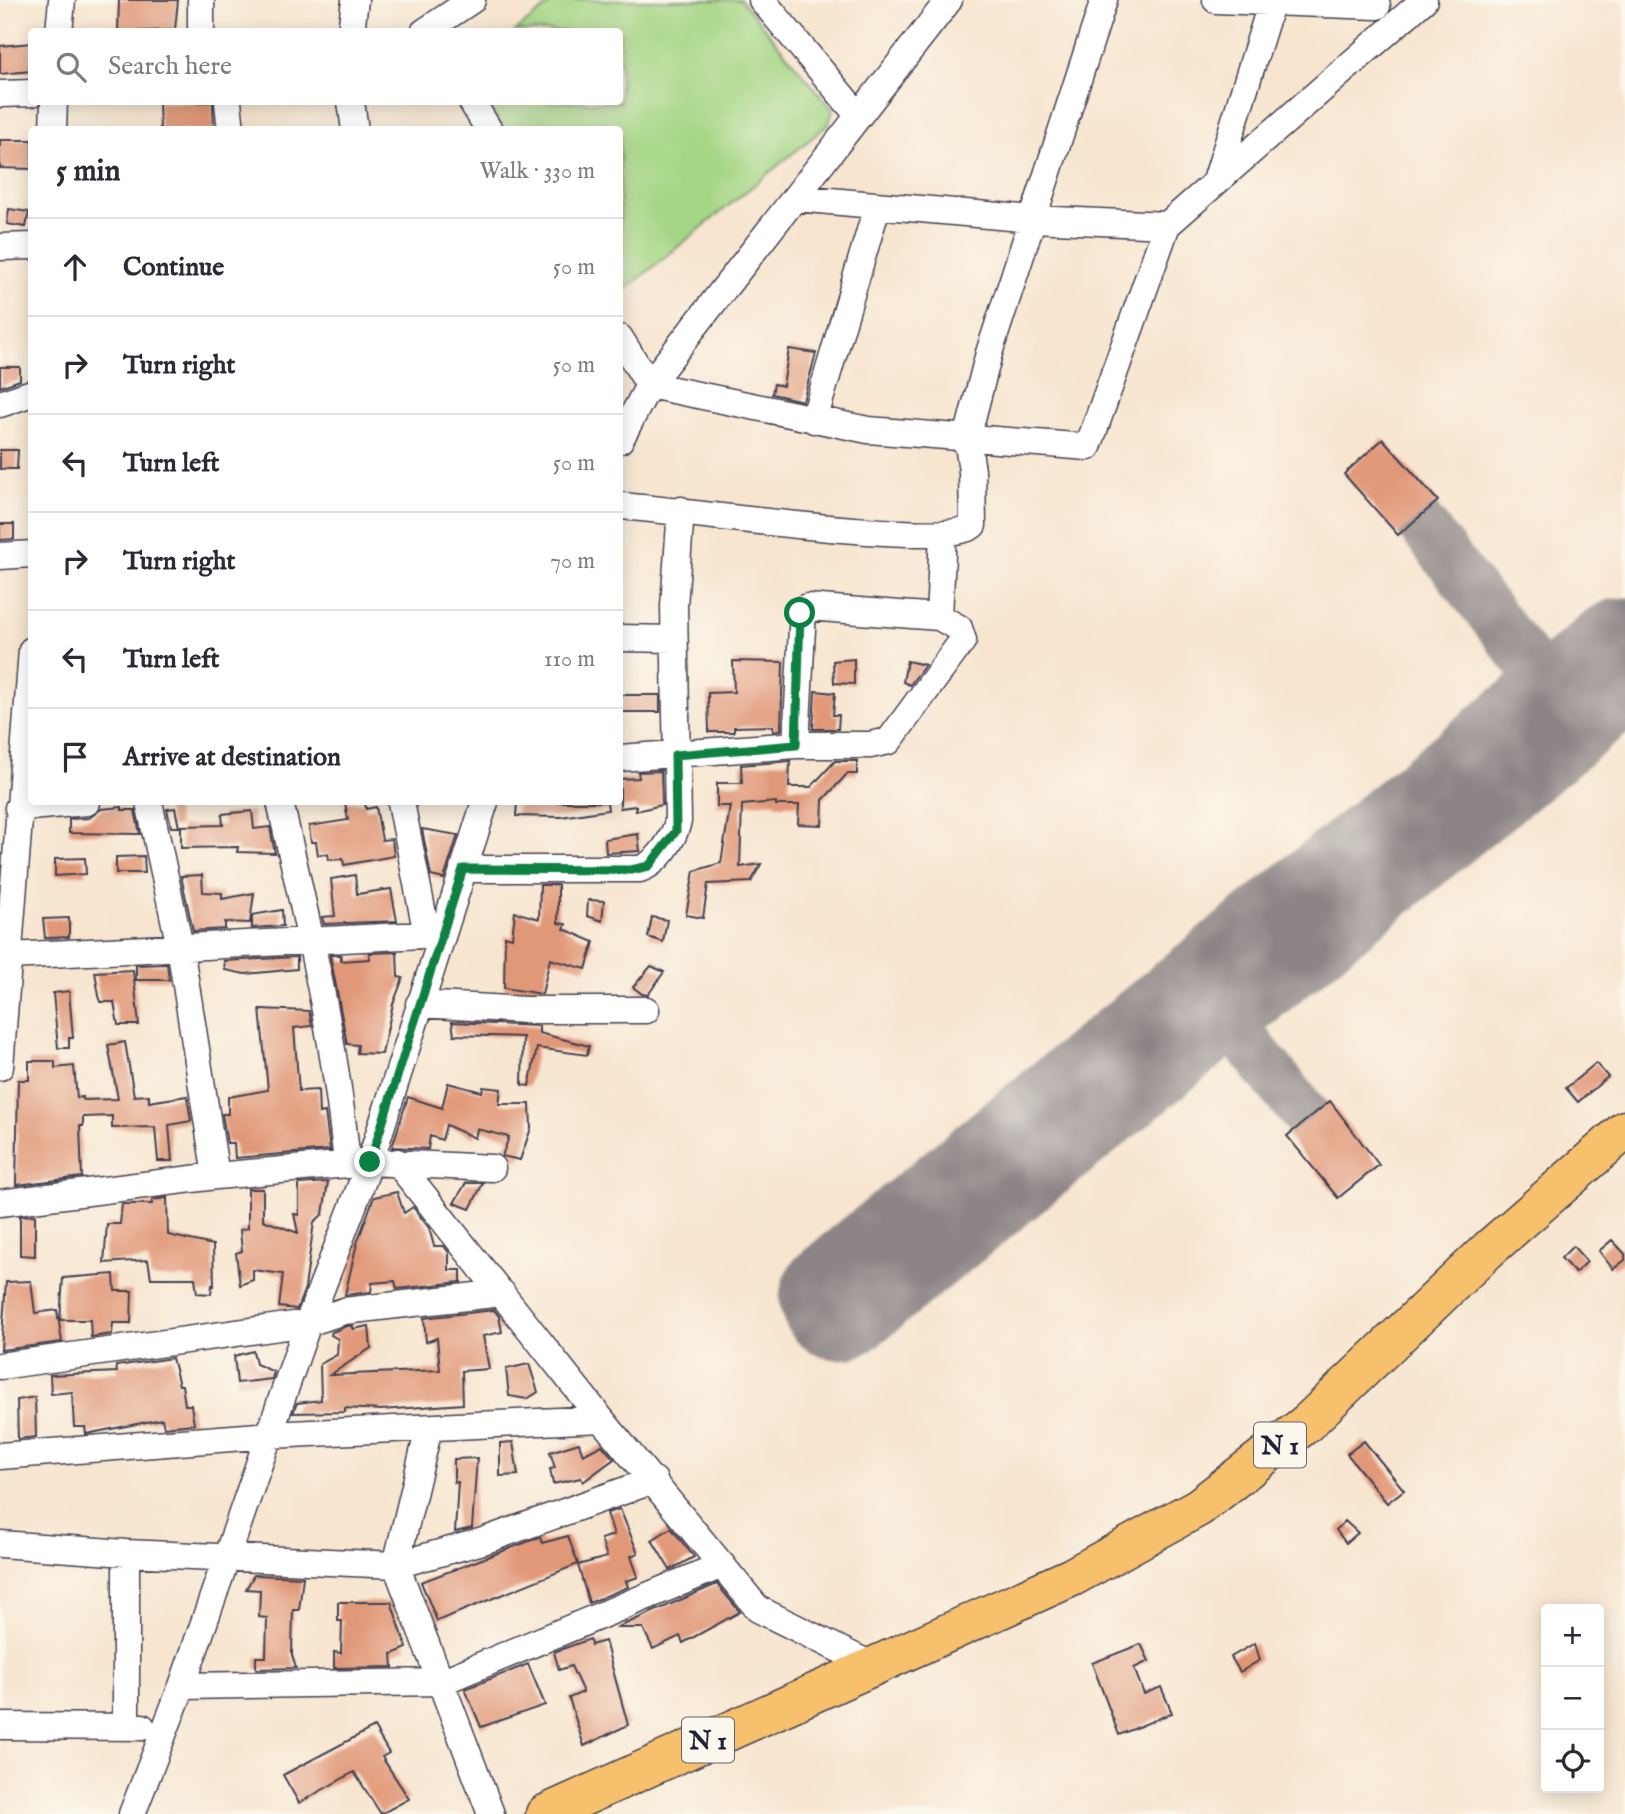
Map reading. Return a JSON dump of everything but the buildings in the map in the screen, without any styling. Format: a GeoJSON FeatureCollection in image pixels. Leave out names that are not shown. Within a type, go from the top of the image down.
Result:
{"type":"FeatureCollection","features":[{"type":"Feature","properties":{"kind":"highway","name":"N 1"},"geometry":{"type":"LineString","coordinates":[[545,1814],[871,1665],[1072,1577],[1199,1507],[1307,1423],[1489,1249],[1625,1130]]}},
{"type":"Feature","properties":{"kind":"street"},"geometry":{"type":"LineString","coordinates":[[59,28],[61,0]]}},
{"type":"Feature","properties":{"kind":"street"},"geometry":{"type":"LineString","coordinates":[[201,0],[201,28]]}},
{"type":"Feature","properties":{"kind":"street"},"geometry":{"type":"LineString","coordinates":[[352,28],[355,0]]}},
{"type":"Feature","properties":{"kind":"street"},"geometry":{"type":"LineString","coordinates":[[431,28],[472,0]]}},
{"type":"Feature","properties":{"kind":"street"},"geometry":{"type":"LineString","coordinates":[[762,0],[858,115]]}},
{"type":"Feature","properties":{"kind":"street"},"geometry":{"type":"LineString","coordinates":[[623,425],[627,406],[649,385],[949,0]]}},
{"type":"Feature","properties":{"kind":"street"},"geometry":{"type":"LineString","coordinates":[[623,506],[681,510],[855,531],[943,534],[968,531],[974,525],[972,471],[967,438],[989,353],[1104,0]]}},
{"type":"Feature","properties":{"kind":"street"},"geometry":{"type":"LineString","coordinates":[[1216,0],[1272,4],[1377,3],[1379,40]]}},
{"type":"Feature","properties":{"kind":"street"},"geometry":{"type":"LineString","coordinates":[[623,343],[649,385],[814,421],[869,430],[1088,447],[1167,225],[1424,0]]}},
{"type":"Feature","properties":{"kind":"street"},"geometry":{"type":"LineString","coordinates":[[1216,181],[1272,4]]}},
{"type":"Feature","properties":{"kind":"street"},"geometry":{"type":"LineString","coordinates":[[0,94],[28,93]]}},
{"type":"Feature","properties":{"kind":"street"},"geometry":{"type":"LineString","coordinates":[[53,126],[54,105]]}},
{"type":"Feature","properties":{"kind":"street"},"geometry":{"type":"LineString","coordinates":[[228,105],[231,126]]}},
{"type":"Feature","properties":{"kind":"street"},"geometry":{"type":"LineString","coordinates":[[351,105],[354,126]]}},
{"type":"Feature","properties":{"kind":"street"},"geometry":{"type":"LineString","coordinates":[[474,105],[487,126]]}},
{"type":"Feature","properties":{"kind":"street"},"geometry":{"type":"LineString","coordinates":[[796,198],[1033,219],[1167,225]]}},
{"type":"Feature","properties":{"kind":"street"},"geometry":{"type":"LineString","coordinates":[[814,421],[877,207]]}},
{"type":"Feature","properties":{"kind":"street"},"geometry":{"type":"LineString","coordinates":[[0,247],[28,246]]}},
{"type":"Feature","properties":{"kind":"street"},"geometry":{"type":"LineString","coordinates":[[0,404],[28,394]]}},
{"type":"Feature","properties":{"kind":"street"},"geometry":{"type":"LineString","coordinates":[[463,869],[631,870],[649,866],[676,831],[674,639],[681,510]]}},
{"type":"Feature","properties":{"kind":"street"},"geometry":{"type":"LineString","coordinates":[[939,617],[943,534]]}},
{"type":"Feature","properties":{"kind":"street"},"geometry":{"type":"LineString","coordinates":[[0,556],[28,554]]}},
{"type":"Feature","properties":{"kind":"street"},"geometry":{"type":"LineString","coordinates":[[623,758],[796,745],[870,745],[889,741],[963,640],[959,628],[939,617],[807,607],[803,609],[796,745]]}},
{"type":"Feature","properties":{"kind":"street"},"geometry":{"type":"LineString","coordinates":[[623,638],[674,639]]}},
{"type":"Feature","properties":{"kind":"street"},"geometry":{"type":"LineString","coordinates":[[0,1060],[10,956],[7,891],[28,695]]}},
{"type":"Feature","properties":{"kind":"street"},"geometry":{"type":"LineString","coordinates":[[18,808],[52,805]]}},
{"type":"Feature","properties":{"kind":"street"},"geometry":{"type":"LineString","coordinates":[[150,805],[180,947],[216,1176]]}},
{"type":"Feature","properties":{"kind":"street"},"geometry":{"type":"LineString","coordinates":[[281,805],[311,940],[341,1098],[359,1163]]}},
{"type":"Feature","properties":{"kind":"street"},"geometry":{"type":"LineString","coordinates":[[402,805],[434,935]]}},
{"type":"Feature","properties":{"kind":"street"},"geometry":{"type":"LineString","coordinates":[[132,1814],[167,1727],[228,1556],[308,1323],[359,1163],[419,1004],[434,935],[463,869],[484,805]]}},
{"type":"Feature","properties":{"kind":"street"},"geometry":{"type":"LineString","coordinates":[[10,956],[434,935]]}},
{"type":"Feature","properties":{"kind":"street"},"geometry":{"type":"LineString","coordinates":[[419,1004],[525,1010],[646,1010]]}},
{"type":"Feature","properties":{"kind":"street"},"geometry":{"type":"LineString","coordinates":[[397,1162],[601,1419],[758,1609],[871,1665]]}},
{"type":"Feature","properties":{"kind":"street"},"geometry":{"type":"LineString","coordinates":[[0,1203],[216,1176],[359,1163],[397,1162],[492,1168]]}},
{"type":"Feature","properties":{"kind":"street"},"geometry":{"type":"LineString","coordinates":[[0,1366],[308,1323],[344,1311],[502,1293]]}},
{"type":"Feature","properties":{"kind":"street"},"geometry":{"type":"LineString","coordinates":[[0,1456],[270,1435],[601,1419]]}},
{"type":"Feature","properties":{"kind":"street"},"geometry":{"type":"LineString","coordinates":[[429,1428],[396,1565],[491,1814]]}},
{"type":"Feature","properties":{"kind":"street"},"geometry":{"type":"LineString","coordinates":[[0,1544],[126,1553],[396,1565],[483,1541],[654,1480]]}},
{"type":"Feature","properties":{"kind":"street"},"geometry":{"type":"LineString","coordinates":[[126,1553],[126,1727]]}},
{"type":"Feature","properties":{"kind":"street"},"geometry":{"type":"LineString","coordinates":[[182,1685],[441,1682],[722,1565]]}},
{"type":"Feature","properties":{"kind":"street"},"geometry":{"type":"LineString","coordinates":[[0,1726],[167,1727]]}},
{"type":"Feature","properties":{"kind":"green space"},"geometry":{"type":"Polygon","coordinates":[[[556,0],[741,0],[833,110],[829,124],[623,292],[623,126],[501,126],[489,105],[623,105],[623,28],[519,28],[556,0]]]}},
{"type":"Feature","properties":{"kind":"taxiway"},"geometry":{"type":"LineString","coordinates":[[1417,519],[1564,708]]}},
{"type":"Feature","properties":{"kind":"taxiway"},"geometry":{"type":"LineString","coordinates":[[1210,997],[1308,1118]]}},
{"type":"Feature","properties":{"kind":"runway"},"geometry":{"type":"LineString","coordinates":[[840,1299],[1625,658]]}},
{"type":"Feature","properties":{"kind":"route"},"geometry":{"type":"LineString","coordinates":[[370,1162],[463,869],[631,870],[649,866],[676,831],[678,821],[675,755],[796,745],[800,613]]}}]}
